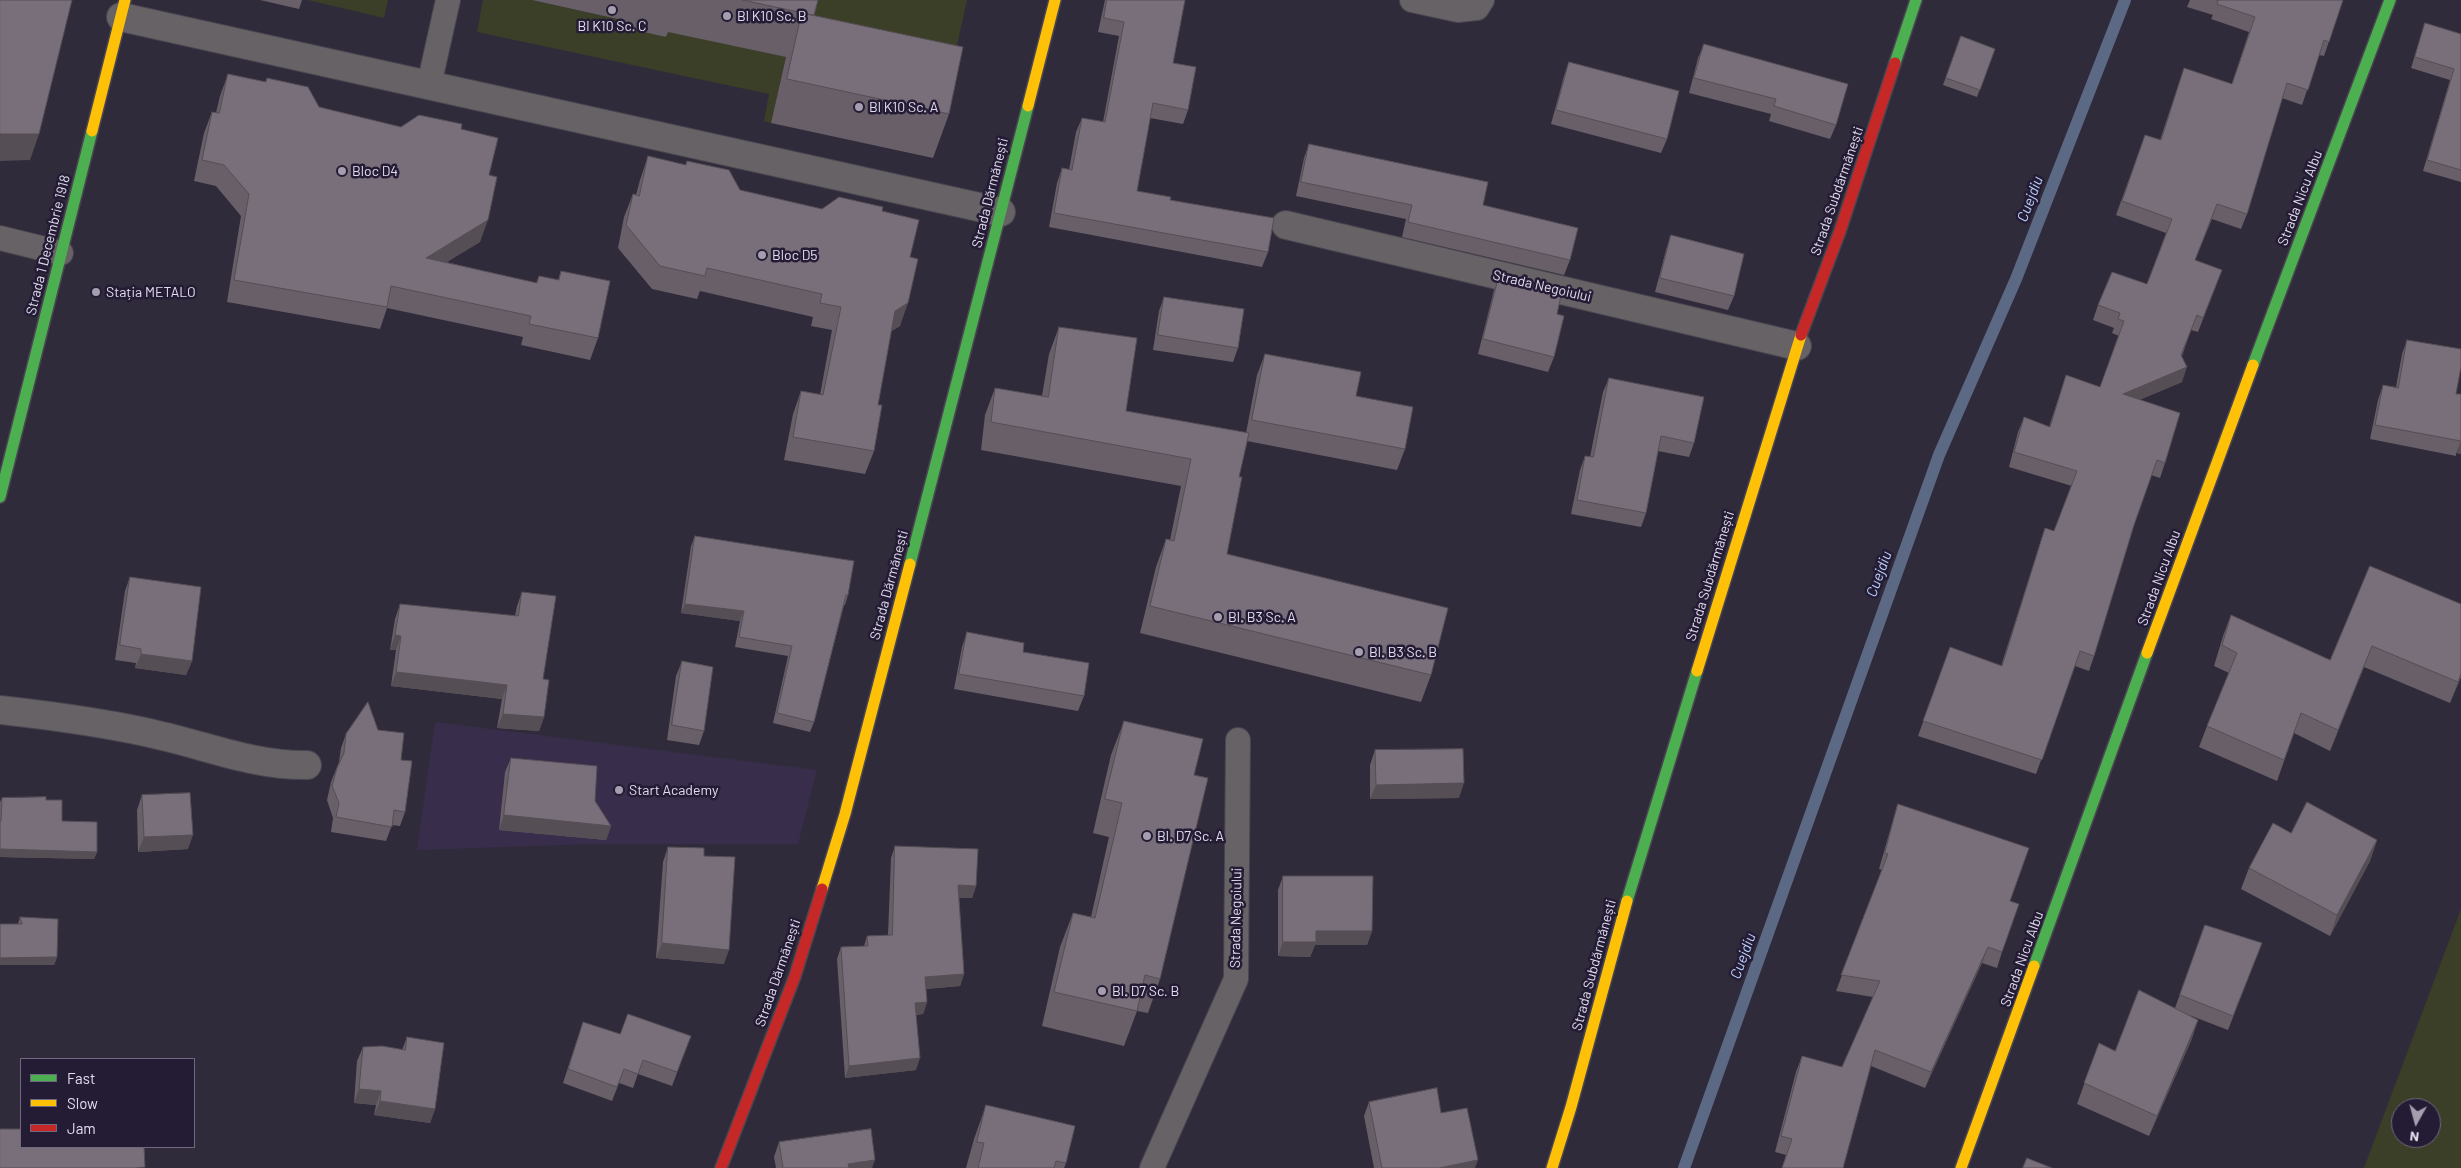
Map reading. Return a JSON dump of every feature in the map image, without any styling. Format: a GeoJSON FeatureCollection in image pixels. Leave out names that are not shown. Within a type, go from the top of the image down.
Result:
{"type":"FeatureCollection","features":[{"type":"Feature","properties":{"kind":"street","name":"Strada Dărmănești"},"geometry":{"type":"LineString","coordinates":[[721,1168],[795,976],[845,814],[1055,0]]}},
{"type":"Feature","properties":{"kind":"street","name":"Strada Subdărmănești"},"geometry":{"type":"LineString","coordinates":[[1552,1168],[1571,1107],[1617,933],[1797,346],[1843,222],[1916,0]]}},
{"type":"Feature","properties":{"kind":"street","name":"Strada Nicu Albu"},"geometry":{"type":"LineString","coordinates":[[1961,1168],[2197,515],[2390,0]]}},
{"type":"Feature","properties":{"kind":"street"},"geometry":{"type":"LineString","coordinates":[[123,8],[429,85],[1001,212]]}},
{"type":"Feature","properties":{"kind":"street","name":"Strada 1 Decembrie 1918"},"geometry":{"type":"LineString","coordinates":[[0,497],[123,8]]}},
{"type":"Feature","properties":{"kind":"street","name":"Strada Negoiului"},"geometry":{"type":"LineString","coordinates":[[1286,225],[1797,346]]}},
{"type":"Feature","properties":{"kind":"street"},"geometry":{"type":"LineString","coordinates":[[0,710],[45,715],[161,736],[216,752],[287,766],[307,766]]}},
{"type":"Feature","properties":{"kind":"lane"},"geometry":{"type":"LineString","coordinates":[[429,85],[448,0]]}},
{"type":"Feature","properties":{"kind":"lane"},"geometry":{"type":"LineString","coordinates":[[1412,0],[1458,10],[1477,8],[1482,0]]}},
{"type":"Feature","properties":{"kind":"lane"},"geometry":{"type":"LineString","coordinates":[[0,238],[61,252]]}},
{"type":"Feature","properties":{"kind":"lane","name":"Strada Negoiului"},"geometry":{"type":"LineString","coordinates":[[1152,1168],[1236,979],[1238,740]]}},
{"type":"Feature","properties":{"kind":"shaded area","name":"Start Academy"},"geometry":{"type":"Polygon","coordinates":[[[435,722],[817,770],[798,844],[593,844],[417,850],[435,722]]]}},
{"type":"Feature","properties":{"kind":"green space"},"geometry":{"type":"Polygon","coordinates":[[[308,0],[388,0],[384,18],[308,0]]]}},
{"type":"Feature","properties":{"kind":"green space"},"geometry":{"type":"Polygon","coordinates":[[[483,0],[532,0],[622,20],[622,27],[666,37],[667,31],[786,57],[771,123],[764,121],[769,94],[477,32],[483,0]]]}},
{"type":"Feature","properties":{"kind":"green space"},"geometry":{"type":"Polygon","coordinates":[[[811,0],[967,0],[947,91],[798,60],[811,0]]]}},
{"type":"Feature","properties":{"kind":"green space"},"geometry":{"type":"Polygon","coordinates":[[[2461,909],[2461,1168],[2364,1168],[2461,909]]]}},
{"type":"Feature","properties":{"kind":"building"},"geometry":{"type":"Polygon","coordinates":[[[0,0],[72,0],[39,134],[0,134],[0,0]]]}},
{"type":"Feature","properties":{"kind":"building"},"geometry":{"type":"Polygon","coordinates":[[[743,0],[818,0],[814,15],[743,0]]]}},
{"type":"Feature","properties":{"kind":"building"},"geometry":{"type":"Polygon","coordinates":[[[1107,0],[1185,0],[1173,63],[1196,67],[1188,110],[1153,103],[1137,191],[1171,197],[1170,200],[1274,218],[1268,252],[1054,213],[1062,168],[1072,170],[1082,118],[1105,122],[1124,22],[1104,18],[1107,0]]]}},
{"type":"Feature","properties":{"kind":"building"},"geometry":{"type":"Polygon","coordinates":[[[2218,0],[2343,0],[2329,42],[2324,40],[2308,90],[2287,83],[2247,214],[2217,204],[2195,260],[2222,270],[2203,318],[2197,315],[2181,355],[2187,367],[2123,394],[2180,413],[2165,463],[2157,460],[2134,525],[2094,656],[2080,651],[2042,760],[1923,721],[1950,647],[2002,666],[2045,528],[2054,531],[2077,471],[2014,452],[2024,417],[2050,427],[2066,375],[2100,387],[2124,321],[2118,319],[2120,313],[2098,305],[2112,272],[2147,284],[2172,219],[2122,201],[2145,135],[2161,140],[2184,68],[2232,84],[2255,17],[2217,4],[2218,0]]]}},
{"type":"Feature","properties":{"kind":"building"},"geometry":{"type":"Polygon","coordinates":[[[802,13],[963,47],[949,114],[787,79],[802,13]]]}},
{"type":"Feature","properties":{"kind":"building"},"geometry":{"type":"Polygon","coordinates":[[[2425,23],[2461,34],[2461,170],[2427,160],[2454,69],[2415,57],[2425,23]]]}},
{"type":"Feature","properties":{"kind":"building"},"geometry":{"type":"Polygon","coordinates":[[[1961,36],[1995,49],[1980,90],[1946,78],[1961,36]]]}},
{"type":"Feature","properties":{"kind":"building"},"geometry":{"type":"Polygon","coordinates":[[[1704,44],[1848,84],[1836,125],[1774,106],[1776,99],[1694,78],[1704,44]]]}},
{"type":"Feature","properties":{"kind":"building"},"geometry":{"type":"Polygon","coordinates":[[[1569,62],[1679,91],[1667,139],[1556,110],[1569,62]]]}},
{"type":"Feature","properties":{"kind":"building"},"geometry":{"type":"Polygon","coordinates":[[[228,74],[266,82],[267,78],[308,87],[319,107],[401,127],[419,115],[462,124],[461,129],[498,138],[489,175],[497,177],[488,220],[426,258],[537,283],[539,276],[559,280],[561,271],[610,281],[598,338],[529,324],[531,316],[391,286],[387,307],[234,280],[249,194],[224,165],[202,160],[212,112],[219,113],[228,74]]]}},
{"type":"Feature","properties":{"kind":"building"},"geometry":{"type":"Polygon","coordinates":[[[1309,144],[1488,182],[1483,205],[1578,228],[1570,260],[1408,222],[1412,205],[1301,182],[1309,144]]]}},
{"type":"Feature","properties":{"kind":"building"},"geometry":{"type":"Polygon","coordinates":[[[648,156],[686,165],[687,161],[729,170],[740,190],[822,209],[839,197],[883,207],[882,211],[919,220],[910,257],[918,259],[908,303],[895,311],[878,405],[882,405],[874,451],[793,437],[801,391],[823,395],[841,307],[820,303],[822,294],[707,268],[705,276],[660,266],[626,225],[633,194],[639,196],[648,156]]]}},
{"type":"Feature","properties":{"kind":"building"},"geometry":{"type":"Polygon","coordinates":[[[1671,235],[1744,254],[1734,296],[1660,278],[1671,235]]]}},
{"type":"Feature","properties":{"kind":"building"},"geometry":{"type":"Polygon","coordinates":[[[1499,276],[1562,291],[1557,314],[1564,316],[1554,357],[1483,339],[1499,276]]]}},
{"type":"Feature","properties":{"kind":"building"},"geometry":{"type":"Polygon","coordinates":[[[1164,297],[1244,309],[1238,348],[1158,335],[1164,297]]]}},
{"type":"Feature","properties":{"kind":"building"},"geometry":{"type":"Polygon","coordinates":[[[1059,327],[1137,338],[1126,411],[1249,433],[1239,477],[1242,477],[1227,554],[1448,608],[1431,675],[1150,606],[1166,539],[1174,541],[1191,459],[991,422],[995,388],[1048,397],[1059,327]]]}},
{"type":"Feature","properties":{"kind":"building"},"geometry":{"type":"Polygon","coordinates":[[[2407,340],[2461,349],[2461,367],[2456,394],[2461,394],[2461,441],[2375,425],[2383,385],[2398,388],[2407,340]]]}},
{"type":"Feature","properties":{"kind":"building"},"geometry":{"type":"Polygon","coordinates":[[[1265,354],[1361,372],[1356,396],[1413,407],[1405,449],[1252,420],[1265,354]]]}},
{"type":"Feature","properties":{"kind":"building"},"geometry":{"type":"Polygon","coordinates":[[[1609,378],[1704,397],[1694,443],[1661,436],[1646,513],[1577,500],[1585,456],[1593,457],[1609,378]]]}},
{"type":"Feature","properties":{"kind":"building"},"geometry":{"type":"Polygon","coordinates":[[[695,536],[854,561],[848,595],[846,595],[814,722],[777,713],[792,646],[739,637],[744,611],[685,604],[695,536]]]}},
{"type":"Feature","properties":{"kind":"building"},"geometry":{"type":"Polygon","coordinates":[[[2370,566],[2461,604],[2461,674],[2458,682],[2372,646],[2338,730],[2301,713],[2284,760],[2207,726],[2237,653],[2222,645],[2231,615],[2330,660],[2370,566]]]}},
{"type":"Feature","properties":{"kind":"building"},"geometry":{"type":"Polygon","coordinates":[[[130,577],[201,587],[192,661],[141,654],[141,649],[120,645],[130,577]]]}},
{"type":"Feature","properties":{"kind":"building"},"geometry":{"type":"Polygon","coordinates":[[[522,592],[556,596],[543,679],[549,680],[544,717],[503,714],[507,685],[396,672],[401,636],[395,635],[400,604],[518,616],[522,592]]]}},
{"type":"Feature","properties":{"kind":"building"},"geometry":{"type":"Polygon","coordinates":[[[967,632],[1024,643],[1023,652],[1089,663],[1084,696],[959,674],[967,632]]]}},
{"type":"Feature","properties":{"kind":"building"},"geometry":{"type":"Polygon","coordinates":[[[682,661],[713,667],[704,731],[672,725],[682,661]]]}},
{"type":"Feature","properties":{"kind":"building"},"geometry":{"type":"Polygon","coordinates":[[[368,702],[378,730],[404,733],[401,760],[412,761],[405,812],[394,810],[392,827],[336,817],[339,803],[332,786],[344,753],[346,734],[368,702]]]}},
{"type":"Feature","properties":{"kind":"building"},"geometry":{"type":"Polygon","coordinates":[[[1124,721],[1203,739],[1194,775],[1208,778],[1160,979],[1145,975],[1137,1011],[1054,992],[1073,913],[1095,918],[1122,803],[1105,799],[1124,721]]]}},
{"type":"Feature","properties":{"kind":"building"},"geometry":{"type":"Polygon","coordinates":[[[1463,749],[1464,783],[1376,785],[1375,750],[1463,749]]]}},
{"type":"Feature","properties":{"kind":"building"},"geometry":{"type":"Polygon","coordinates":[[[511,758],[597,766],[595,801],[611,826],[504,815],[511,758]]]}},
{"type":"Feature","properties":{"kind":"building"},"geometry":{"type":"Polygon","coordinates":[[[190,793],[193,835],[144,837],[142,795],[190,793]]]}},
{"type":"Feature","properties":{"kind":"building"},"geometry":{"type":"Polygon","coordinates":[[[46,797],[46,800],[62,800],[62,821],[97,822],[97,852],[0,849],[2,798],[46,797]]]}},
{"type":"Feature","properties":{"kind":"building"},"geometry":{"type":"Polygon","coordinates":[[[2307,802],[2377,840],[2337,915],[2249,868],[2273,823],[2291,833],[2307,802]]]}},
{"type":"Feature","properties":{"kind":"building"},"geometry":{"type":"Polygon","coordinates":[[[1898,804],[2029,848],[2010,901],[2019,904],[2002,952],[1988,947],[1931,1072],[1875,1050],[1843,1168],[1782,1168],[1792,1139],[1781,1136],[1802,1056],[1842,1067],[1880,981],[1841,975],[1888,854],[1885,853],[1898,804]]]}},
{"type":"Feature","properties":{"kind":"building"},"geometry":{"type":"Polygon","coordinates":[[[895,846],[978,849],[976,886],[958,885],[964,974],[925,977],[927,1002],[915,1003],[920,1058],[849,1066],[841,947],[868,946],[867,936],[892,935],[895,846]]]}},
{"type":"Feature","properties":{"kind":"building"},"geometry":{"type":"Polygon","coordinates":[[[668,847],[704,848],[704,856],[735,857],[729,950],[662,943],[668,847]]]}},
{"type":"Feature","properties":{"kind":"building"},"geometry":{"type":"Polygon","coordinates":[[[1283,876],[1373,876],[1372,931],[1316,931],[1316,942],[1283,942],[1283,876]]]}},
{"type":"Feature","properties":{"kind":"building"},"geometry":{"type":"Polygon","coordinates":[[[20,917],[58,919],[57,957],[0,958],[0,924],[22,924],[20,917]]]}},
{"type":"Feature","properties":{"kind":"building"},"geometry":{"type":"Polygon","coordinates":[[[2205,925],[2262,943],[2233,1016],[2180,995],[2205,925]]]}},
{"type":"Feature","properties":{"kind":"building"},"geometry":{"type":"Polygon","coordinates":[[[2139,990],[2198,1020],[2157,1116],[2084,1083],[2099,1043],[2115,1051],[2139,990]]]}},
{"type":"Feature","properties":{"kind":"building"},"geometry":{"type":"Polygon","coordinates":[[[628,1014],[691,1036],[677,1072],[643,1060],[638,1074],[624,1069],[617,1087],[568,1069],[583,1022],[620,1034],[628,1014]]]}},
{"type":"Feature","properties":{"kind":"building"},"geometry":{"type":"Polygon","coordinates":[[[407,1037],[444,1043],[435,1109],[380,1101],[381,1091],[359,1089],[363,1047],[382,1046],[405,1050],[407,1037]]]}},
{"type":"Feature","properties":{"kind":"building"},"geometry":{"type":"Polygon","coordinates":[[[1437,1088],[1441,1113],[1467,1108],[1478,1160],[1439,1168],[1382,1168],[1369,1102],[1437,1088]]]}},
{"type":"Feature","properties":{"kind":"building"},"geometry":{"type":"Polygon","coordinates":[[[986,1105],[1075,1126],[1066,1163],[1056,1161],[1054,1168],[978,1168],[984,1143],[977,1142],[986,1105]]]}},
{"type":"Feature","properties":{"kind":"building"},"geometry":{"type":"Polygon","coordinates":[[[0,1129],[20,1129],[20,1148],[144,1148],[145,1167],[0,1168],[0,1129]]]}},
{"type":"Feature","properties":{"kind":"building"},"geometry":{"type":"Polygon","coordinates":[[[871,1129],[875,1160],[848,1164],[849,1168],[783,1168],[779,1142],[871,1129]]]}},
{"type":"Feature","properties":{"kind":"building"},"geometry":{"type":"Polygon","coordinates":[[[2027,1158],[2052,1168],[2023,1168],[2027,1158]]]}},
{"type":"Feature","properties":{"kind":"waterway","name":"Cuejdiu"},"geometry":{"type":"LineString","coordinates":[[1684,1168],[1939,455],[2016,279],[2125,0]]}},
{"type":"Feature","properties":{"kind":"traffic: fast"},"geometry":{"type":"LineString","coordinates":[[1895,63],[1916,0]]}},
{"type":"Feature","properties":{"kind":"traffic: fast"},"geometry":{"type":"LineString","coordinates":[[2253,365],[2390,0]]}},
{"type":"Feature","properties":{"kind":"traffic: fast"},"geometry":{"type":"LineString","coordinates":[[910,564],[1028,106]]}},
{"type":"Feature","properties":{"kind":"traffic: fast"},"geometry":{"type":"LineString","coordinates":[[0,497],[92,131]]}},
{"type":"Feature","properties":{"kind":"traffic: fast"},"geometry":{"type":"LineString","coordinates":[[2034,966],[2147,653]]}},
{"type":"Feature","properties":{"kind":"traffic: fast"},"geometry":{"type":"LineString","coordinates":[[1627,901],[1697,671]]}},
{"type":"Feature","properties":{"kind":"traffic: slow"},"geometry":{"type":"LineString","coordinates":[[92,131],[125,0]]}},
{"type":"Feature","properties":{"kind":"traffic: slow"},"geometry":{"type":"LineString","coordinates":[[1028,106],[1055,0]]}},
{"type":"Feature","properties":{"kind":"traffic: slow"},"geometry":{"type":"LineString","coordinates":[[1697,671],[1801,335]]}},
{"type":"Feature","properties":{"kind":"traffic: slow"},"geometry":{"type":"LineString","coordinates":[[2147,653],[2253,365]]}},
{"type":"Feature","properties":{"kind":"traffic: slow"},"geometry":{"type":"LineString","coordinates":[[822,889],[845,814],[910,564]]}},
{"type":"Feature","properties":{"kind":"traffic: slow"},"geometry":{"type":"LineString","coordinates":[[1552,1168],[1571,1107],[1627,901]]}},
{"type":"Feature","properties":{"kind":"traffic: slow"},"geometry":{"type":"LineString","coordinates":[[1961,1168],[2034,966]]}},
{"type":"Feature","properties":{"kind":"traffic: jam"},"geometry":{"type":"LineString","coordinates":[[1801,335],[1840,231],[1895,63]]}},
{"type":"Feature","properties":{"kind":"traffic: jam"},"geometry":{"type":"LineString","coordinates":[[721,1168],[795,976],[822,889]]}},
{"type":"Feature","properties":{"kind":"place","name":"Bl K10 Sc. C"},"geometry":{"type":"Point","coordinates":[612,10]}},
{"type":"Feature","properties":{"kind":"place","name":"Bl K10 Sc. B"},"geometry":{"type":"Point","coordinates":[727,16]}},
{"type":"Feature","properties":{"kind":"place","name":"Bl K10 Sc. A"},"geometry":{"type":"Point","coordinates":[859,107]}},
{"type":"Feature","properties":{"kind":"place","name":"Bloc D4"},"geometry":{"type":"Point","coordinates":[342,171]}},
{"type":"Feature","properties":{"kind":"place","name":"Bloc D5"},"geometry":{"type":"Point","coordinates":[762,255]}},
{"type":"Feature","properties":{"kind":"place","name":"Stația METALO"},"geometry":{"type":"Point","coordinates":[96,292]}},
{"type":"Feature","properties":{"kind":"place","name":"Bl. B3 Sc. A"},"geometry":{"type":"Point","coordinates":[1218,617]}},
{"type":"Feature","properties":{"kind":"place","name":"Bl. B3 Sc. B"},"geometry":{"type":"Point","coordinates":[1359,652]}},
{"type":"Feature","properties":{"kind":"place","name":"Start Academy"},"geometry":{"type":"Point","coordinates":[619,790]}},
{"type":"Feature","properties":{"kind":"place","name":"Bl. D7 Sc. A"},"geometry":{"type":"Point","coordinates":[1147,836]}},
{"type":"Feature","properties":{"kind":"place","name":"Bl. D7 Sc. B"},"geometry":{"type":"Point","coordinates":[1102,991]}}]}
